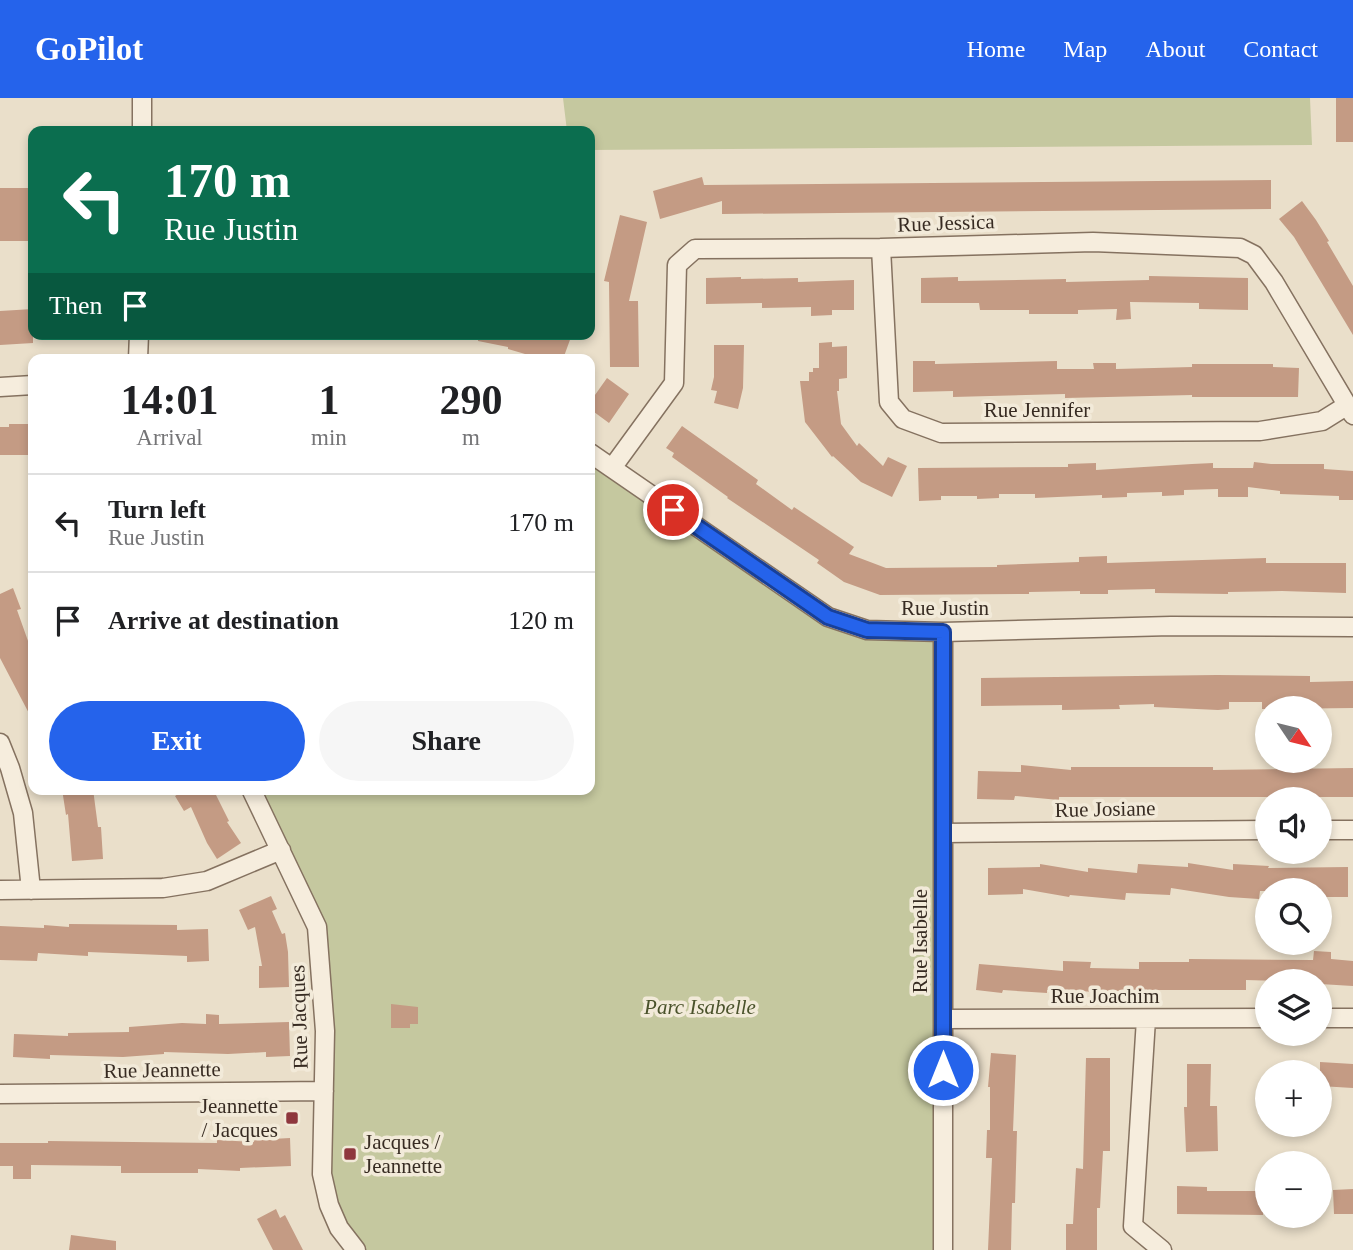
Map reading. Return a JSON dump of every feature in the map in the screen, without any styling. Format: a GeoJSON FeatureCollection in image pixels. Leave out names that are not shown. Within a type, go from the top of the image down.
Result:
{"type":"FeatureCollection","features":[{"type":"Feature","properties":{"kind":"street"},"geometry":{"type":"LineString","coordinates":[[142,98],[142,126]]}},
{"type":"Feature","properties":{"kind":"street","name":"Rue Jessica"},"geometry":{"type":"LineString","coordinates":[[612,468],[674,383],[677,265],[695,249],[881,248],[1093,242],[1240,248],[1254,255],[1274,282],[1350,410]]}},
{"type":"Feature","properties":{"kind":"street","name":"Rue Jennifer"},"geometry":{"type":"LineString","coordinates":[[881,248],[889,402],[903,419],[941,433],[1260,431],[1322,421],[1350,410]]}},
{"type":"Feature","properties":{"kind":"street"},"geometry":{"type":"LineString","coordinates":[[0,387],[28,385]]}},
{"type":"Feature","properties":{"kind":"street","name":"Rue Justin"},"geometry":{"type":"LineString","coordinates":[[595,456],[828,617],[867,630],[943,632],[1171,626],[1353,627]]}},
{"type":"Feature","properties":{"kind":"street","name":"Rue Isabelle"},"geometry":{"type":"LineString","coordinates":[[943,632],[943,1250]]}},
{"type":"Feature","properties":{"kind":"street"},"geometry":{"type":"LineString","coordinates":[[0,743],[23,813],[31,890]]}},
{"type":"Feature","properties":{"kind":"street","name":"Rue Jacques"},"geometry":{"type":"LineString","coordinates":[[254,795],[317,927],[325,1031],[322,1174],[329,1205],[339,1228],[356,1250]]}},
{"type":"Feature","properties":{"kind":"street","name":"Rue Josiane"},"geometry":{"type":"LineString","coordinates":[[943,833],[1255,830]]}},
{"type":"Feature","properties":{"kind":"street"},"geometry":{"type":"LineString","coordinates":[[1332,830],[1353,830]]}},
{"type":"Feature","properties":{"kind":"street"},"geometry":{"type":"LineString","coordinates":[[0,890],[174,886],[207,881],[281,850]]}},
{"type":"Feature","properties":{"kind":"street"},"geometry":{"type":"LineString","coordinates":[[1146,1018],[1133,1226],[1162,1250]]}},
{"type":"Feature","properties":{"kind":"street","name":"Rue Joachim"},"geometry":{"type":"LineString","coordinates":[[943,1019],[1255,1018]]}},
{"type":"Feature","properties":{"kind":"street"},"geometry":{"type":"LineString","coordinates":[[1332,1018],[1353,1018]]}},
{"type":"Feature","properties":{"kind":"street","name":"Rue Jeannette"},"geometry":{"type":"LineString","coordinates":[[0,1094],[324,1091]]}},
{"type":"Feature","properties":{"kind":"green space"},"geometry":{"type":"Polygon","coordinates":[[[563,98],[1310,98],[1312,145],[595,150],[595,126],[566,126],[563,98]]]}},
{"type":"Feature","properties":{"kind":"green space","name":"Parc Isabelle"},"geometry":{"type":"Polygon","coordinates":[[[595,462],[828,617],[943,632],[943,1250],[365,1250],[329,1205],[317,927],[254,795],[595,795],[595,462]]]}},
{"type":"Feature","properties":{"kind":"building"},"geometry":{"type":"Polygon","coordinates":[[[1336,98],[1353,98],[1353,142],[1336,142],[1336,98]]]}},
{"type":"Feature","properties":{"kind":"building"},"geometry":{"type":"Polygon","coordinates":[[[702,177],[704,185],[1271,180],[1271,209],[722,214],[722,201],[660,219],[653,191],[702,177]]]}},
{"type":"Feature","properties":{"kind":"building"},"geometry":{"type":"Polygon","coordinates":[[[0,188],[28,188],[28,241],[0,241],[0,188]]]}},
{"type":"Feature","properties":{"kind":"building"},"geometry":{"type":"Polygon","coordinates":[[[1302,201],[1329,241],[1327,242],[1353,286],[1353,335],[1294,237],[1279,219],[1302,201]]]}},
{"type":"Feature","properties":{"kind":"building"},"geometry":{"type":"Polygon","coordinates":[[[620,215],[647,222],[629,301],[638,301],[639,367],[610,367],[609,282],[604,281],[620,215]]]}},
{"type":"Feature","properties":{"kind":"building"},"geometry":{"type":"Polygon","coordinates":[[[1149,276],[1248,278],[1248,310],[1199,309],[1199,303],[1130,302],[1131,319],[1116,320],[1117,309],[1078,310],[1078,314],[1029,314],[1029,310],[980,310],[979,303],[921,303],[921,278],[958,277],[958,281],[1066,279],[1066,282],[1149,280],[1149,276]]]}},
{"type":"Feature","properties":{"kind":"building"},"geometry":{"type":"Polygon","coordinates":[[[706,278],[798,278],[798,282],[854,280],[854,310],[832,310],[832,315],[811,316],[811,307],[762,308],[762,303],[706,304],[706,278]]]}},
{"type":"Feature","properties":{"kind":"building"},"geometry":{"type":"Polygon","coordinates":[[[28,309],[28,340],[33,340],[33,343],[0,345],[0,311],[28,309]]]}},
{"type":"Feature","properties":{"kind":"building"},"geometry":{"type":"Polygon","coordinates":[[[570,340],[565,354],[525,354],[508,347],[478,341],[570,340]]]}},
{"type":"Feature","properties":{"kind":"building"},"geometry":{"type":"Polygon","coordinates":[[[832,342],[832,347],[847,346],[847,378],[839,379],[837,391],[841,424],[857,446],[859,443],[883,466],[888,457],[907,466],[892,497],[861,482],[832,457],[805,422],[800,381],[809,381],[809,372],[813,372],[813,368],[819,368],[819,343],[832,342]]]}},
{"type":"Feature","properties":{"kind":"building"},"geometry":{"type":"Polygon","coordinates":[[[714,345],[744,345],[743,388],[738,409],[714,403],[717,391],[711,390],[714,377],[714,345]]]}},
{"type":"Feature","properties":{"kind":"building"},"geometry":{"type":"Polygon","coordinates":[[[913,361],[935,361],[935,364],[1057,361],[1057,369],[1094,369],[1093,363],[1116,363],[1116,369],[1192,367],[1192,364],[1273,364],[1273,367],[1299,368],[1298,397],[1192,395],[1065,398],[1065,394],[953,397],[953,391],[913,392],[913,361]]]}},
{"type":"Feature","properties":{"kind":"building"},"geometry":{"type":"Polygon","coordinates":[[[607,378],[629,394],[609,423],[595,413],[595,395],[607,378]]]}},
{"type":"Feature","properties":{"kind":"building"},"geometry":{"type":"Polygon","coordinates":[[[9,424],[28,424],[28,455],[0,455],[0,427],[9,427],[9,424]]]}},
{"type":"Feature","properties":{"kind":"building"},"geometry":{"type":"Polygon","coordinates":[[[682,426],[758,480],[756,484],[792,510],[794,507],[854,547],[849,554],[886,568],[997,567],[1079,562],[1079,557],[1107,556],[1107,563],[1266,558],[1266,563],[1346,563],[1346,593],[1155,593],[1155,589],[1108,590],[1108,594],[1080,594],[1080,591],[880,595],[844,582],[817,563],[819,560],[672,457],[674,453],[666,448],[682,426]]]}},
{"type":"Feature","properties":{"kind":"building"},"geometry":{"type":"Polygon","coordinates":[[[1254,462],[1324,464],[1324,469],[1353,471],[1353,500],[1339,500],[1339,496],[1280,494],[1280,491],[1248,487],[1248,497],[1218,497],[1218,489],[1184,490],[1184,495],[1162,496],[1162,492],[1127,493],[1127,497],[1102,498],[1102,495],[1035,498],[1035,494],[999,494],[999,498],[941,496],[941,500],[919,501],[918,468],[1068,467],[1068,464],[1096,463],[1096,470],[1213,463],[1213,468],[1253,468],[1254,462]]]}},
{"type":"Feature","properties":{"kind":"building"},"geometry":{"type":"Polygon","coordinates":[[[13,588],[21,609],[17,610],[28,641],[28,711],[0,658],[0,594],[13,588]]]}},
{"type":"Feature","properties":{"kind":"building"},"geometry":{"type":"Polygon","coordinates":[[[1310,676],[1310,682],[1353,681],[1353,708],[1332,708],[1332,696],[1255,696],[1255,702],[1229,702],[1229,709],[1218,710],[1154,707],[1154,704],[1119,705],[1120,709],[1062,710],[1062,705],[981,706],[981,678],[1310,676]]]}},
{"type":"Feature","properties":{"kind":"building"},"geometry":{"type":"Polygon","coordinates":[[[1021,765],[1071,770],[1071,767],[1213,767],[1213,770],[1255,769],[1255,774],[1332,774],[1332,768],[1353,768],[1353,797],[1332,797],[1332,787],[1255,787],[1255,797],[1059,797],[1059,800],[1015,796],[1014,800],[977,799],[978,771],[1021,772],[1021,765]]]}},
{"type":"Feature","properties":{"kind":"building"},"geometry":{"type":"Polygon","coordinates":[[[63,795],[94,795],[98,827],[101,827],[103,859],[72,861],[68,814],[66,815],[63,795]]]}},
{"type":"Feature","properties":{"kind":"building"},"geometry":{"type":"Polygon","coordinates":[[[216,795],[229,821],[227,822],[241,843],[217,859],[191,807],[184,811],[175,796],[216,795]]]}},
{"type":"Feature","properties":{"kind":"building"},"geometry":{"type":"Polygon","coordinates":[[[1188,863],[1233,870],[1233,864],[1269,866],[1268,868],[1348,867],[1348,897],[1332,897],[1332,878],[1255,878],[1255,899],[1171,888],[1170,895],[1126,893],[1125,900],[1069,897],[1023,889],[1023,894],[988,895],[988,868],[1040,867],[1040,864],[1088,872],[1088,868],[1137,873],[1138,864],[1188,867],[1188,863]]]}},
{"type":"Feature","properties":{"kind":"building"},"geometry":{"type":"Polygon","coordinates":[[[271,896],[277,909],[272,911],[282,934],[285,933],[289,987],[259,988],[259,966],[262,966],[255,927],[248,930],[239,910],[271,896]]]}},
{"type":"Feature","properties":{"kind":"building"},"geometry":{"type":"Polygon","coordinates":[[[69,924],[177,925],[177,930],[208,929],[209,961],[187,962],[187,956],[88,952],[88,956],[38,953],[37,961],[0,960],[0,926],[44,928],[44,925],[69,927],[69,924]]]}},
{"type":"Feature","properties":{"kind":"building"},"geometry":{"type":"Polygon","coordinates":[[[1314,955],[1331,955],[1331,959],[1353,961],[1353,986],[1332,985],[1332,969],[1255,969],[1255,980],[1246,980],[1246,990],[1161,990],[1127,993],[1047,990],[1047,993],[1003,990],[1002,993],[976,990],[979,964],[1063,971],[1063,961],[1091,962],[1090,968],[1139,969],[1139,962],[1189,962],[1189,959],[1313,960],[1314,955]]]}},
{"type":"Feature","properties":{"kind":"building"},"geometry":{"type":"Polygon","coordinates":[[[391,1004],[418,1007],[418,1024],[410,1024],[410,1028],[391,1028],[391,1004]]]}},
{"type":"Feature","properties":{"kind":"building"},"geometry":{"type":"Polygon","coordinates":[[[206,1014],[219,1015],[219,1024],[289,1022],[290,1056],[266,1057],[266,1052],[164,1052],[123,1057],[13,1057],[14,1034],[68,1036],[68,1033],[129,1032],[129,1027],[206,1024],[206,1014]]]}},
{"type":"Feature","properties":{"kind":"building"},"geometry":{"type":"Polygon","coordinates":[[[991,1053],[1016,1055],[1013,1131],[1017,1131],[1011,1250],[988,1250],[992,1158],[986,1158],[987,1130],[990,1130],[988,1087],[991,1053]]]}},
{"type":"Feature","properties":{"kind":"building"},"geometry":{"type":"Polygon","coordinates":[[[1086,1058],[1110,1058],[1110,1151],[1103,1151],[1100,1208],[1097,1208],[1097,1250],[1066,1250],[1066,1224],[1073,1224],[1076,1168],[1083,1169],[1086,1058]]]}},
{"type":"Feature","properties":{"kind":"building"},"geometry":{"type":"Polygon","coordinates":[[[1332,1063],[1353,1064],[1353,1088],[1332,1087],[1332,1063]]]}},
{"type":"Feature","properties":{"kind":"building"},"geometry":{"type":"Polygon","coordinates":[[[1187,1064],[1211,1064],[1210,1106],[1217,1106],[1218,1151],[1186,1152],[1184,1107],[1187,1107],[1187,1064]]]}},
{"type":"Feature","properties":{"kind":"building"},"geometry":{"type":"Polygon","coordinates":[[[290,1138],[291,1166],[240,1168],[240,1171],[198,1169],[198,1173],[121,1173],[121,1166],[31,1165],[31,1179],[13,1179],[13,1166],[0,1166],[0,1143],[217,1143],[217,1140],[254,1142],[290,1138]]]}},
{"type":"Feature","properties":{"kind":"building"},"geometry":{"type":"Polygon","coordinates":[[[1177,1186],[1207,1187],[1207,1191],[1255,1191],[1255,1215],[1177,1214],[1177,1186]]]}},
{"type":"Feature","properties":{"kind":"building"},"geometry":{"type":"Polygon","coordinates":[[[1353,1189],[1353,1214],[1334,1214],[1333,1190],[1353,1189]]]}},
{"type":"Feature","properties":{"kind":"building"},"geometry":{"type":"Polygon","coordinates":[[[276,1209],[280,1218],[285,1215],[303,1250],[273,1250],[257,1219],[276,1209]]]}},
{"type":"Feature","properties":{"kind":"building"},"geometry":{"type":"Polygon","coordinates":[[[71,1235],[116,1241],[116,1250],[69,1250],[71,1235]]]}},
{"type":"Feature","properties":{"kind":"place","name":"Jeannette / Jacques"},"geometry":{"type":"Point","coordinates":[292,1118]}},
{"type":"Feature","properties":{"kind":"place","name":"Jacques / Jeannette"},"geometry":{"type":"Point","coordinates":[350,1154]}},
{"type":"Feature","properties":{"kind":"route"},"geometry":{"type":"LineString","coordinates":[[673,510],[828,617],[867,630],[943,632],[943,1070]]}}]}
